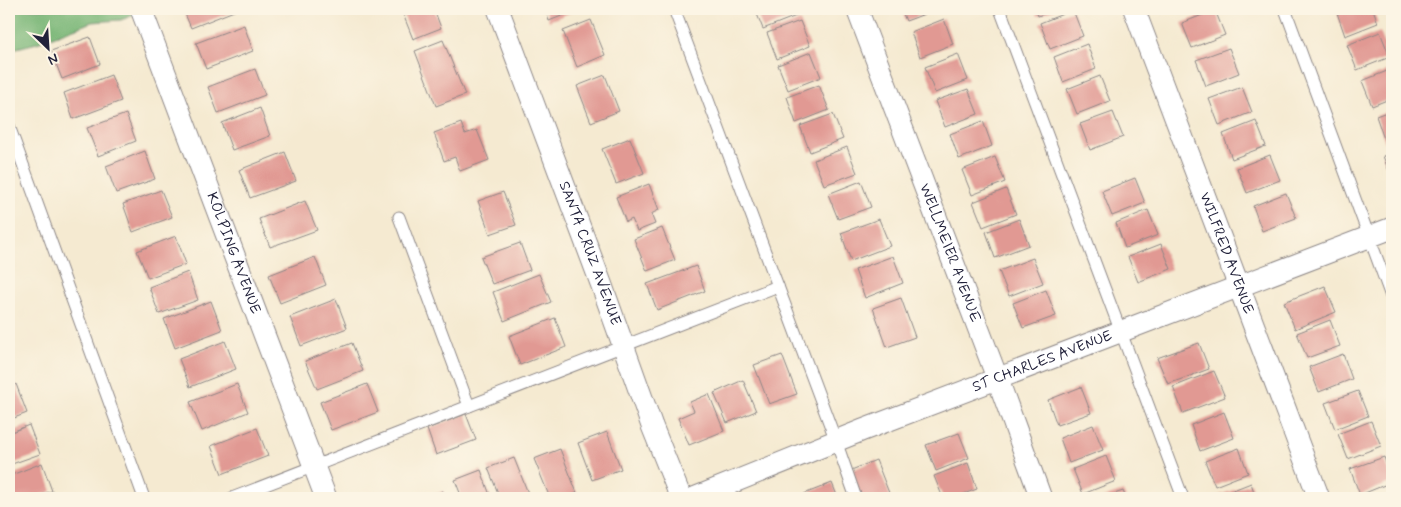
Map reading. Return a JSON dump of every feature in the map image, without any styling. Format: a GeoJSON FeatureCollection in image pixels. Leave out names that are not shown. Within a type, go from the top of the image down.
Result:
{"type":"FeatureCollection","features":[{"type":"Feature","properties":{"kind":"street","name":"KOLPING AVENUE"},"geometry":{"type":"LineString","coordinates":[[141,9],[326,498]]}},
{"type":"Feature","properties":{"kind":"street","name":"SANTA CRUZ AVENUE"},"geometry":{"type":"LineString","coordinates":[[498,9],[635,375],[652,426],[681,498]]}},
{"type":"Feature","properties":{"kind":"street","name":"WELLMEIER AVENUE"},"geometry":{"type":"LineString","coordinates":[[857,9],[1041,498]]}},
{"type":"Feature","properties":{"kind":"street","name":"WILFRED AVENUE"},"geometry":{"type":"LineString","coordinates":[[1134,9],[1319,498]]}},
{"type":"Feature","properties":{"kind":"street","name":"ST CHARLES AVENUE"},"geometry":{"type":"LineString","coordinates":[[694,498],[836,441],[1392,228]]}},
{"type":"Feature","properties":{"kind":"lane"},"geometry":{"type":"LineString","coordinates":[[674,9],[856,498]]}},
{"type":"Feature","properties":{"kind":"lane"},"geometry":{"type":"LineString","coordinates":[[1000,9],[1184,498]]}},
{"type":"Feature","properties":{"kind":"lane"},"geometry":{"type":"LineString","coordinates":[[1285,9],[1392,298]]}},
{"type":"Feature","properties":{"kind":"lane"},"geometry":{"type":"LineString","coordinates":[[9,126],[144,498]]}},
{"type":"Feature","properties":{"kind":"lane"},"geometry":{"type":"LineString","coordinates":[[399,217],[469,406]]}},
{"type":"Feature","properties":{"kind":"lane"},"geometry":{"type":"LineString","coordinates":[[232,498],[778,286]]}},
{"type":"Feature","properties":{"kind":"green space"},"geometry":{"type":"Polygon","coordinates":[[[9,9],[150,9],[121,20],[92,22],[37,43],[9,50],[9,9]]]}},
{"type":"Feature","properties":{"kind":"building"},"geometry":{"type":"Polygon","coordinates":[[[183,9],[239,9],[191,28],[183,9]]]}},
{"type":"Feature","properties":{"kind":"building"},"geometry":{"type":"Polygon","coordinates":[[[401,9],[434,9],[441,28],[413,39],[401,9]]]}},
{"type":"Feature","properties":{"kind":"building"},"geometry":{"type":"Polygon","coordinates":[[[545,9],[579,9],[549,21],[545,9]]]}},
{"type":"Feature","properties":{"kind":"building"},"geometry":{"type":"Polygon","coordinates":[[[755,9],[793,9],[796,16],[763,29],[755,9]]]}},
{"type":"Feature","properties":{"kind":"building"},"geometry":{"type":"Polygon","coordinates":[[[901,9],[938,9],[906,21],[901,9]]]}},
{"type":"Feature","properties":{"kind":"building"},"geometry":{"type":"Polygon","coordinates":[[[1035,9],[1056,9],[1038,16],[1035,9]]]}},
{"type":"Feature","properties":{"kind":"building"},"geometry":{"type":"Polygon","coordinates":[[[1373,9],[1378,23],[1345,36],[1336,10],[1373,9]]]}},
{"type":"Feature","properties":{"kind":"building"},"geometry":{"type":"Polygon","coordinates":[[[1073,10],[1083,36],[1050,49],[1040,23],[1073,10]]]}},
{"type":"Feature","properties":{"kind":"building"},"geometry":{"type":"Polygon","coordinates":[[[1215,10],[1225,35],[1192,48],[1182,23],[1215,10]]]}},
{"type":"Feature","properties":{"kind":"building"},"geometry":{"type":"Polygon","coordinates":[[[944,19],[953,44],[920,57],[911,32],[944,19]]]}},
{"type":"Feature","properties":{"kind":"building"},"geometry":{"type":"Polygon","coordinates":[[[591,20],[605,55],[577,67],[563,31],[591,20]]]}},
{"type":"Feature","properties":{"kind":"building"},"geometry":{"type":"Polygon","coordinates":[[[800,21],[810,46],[777,59],[767,33],[800,21]]]}},
{"type":"Feature","properties":{"kind":"building"},"geometry":{"type":"Polygon","coordinates":[[[244,25],[253,51],[206,69],[196,43],[244,25]]]}},
{"type":"Feature","properties":{"kind":"building"},"geometry":{"type":"Polygon","coordinates":[[[1380,32],[1390,57],[1357,70],[1347,45],[1380,32]]]}},
{"type":"Feature","properties":{"kind":"building"},"geometry":{"type":"Polygon","coordinates":[[[90,37],[100,64],[62,79],[51,51],[90,37]]]}},
{"type":"Feature","properties":{"kind":"building"},"geometry":{"type":"Polygon","coordinates":[[[443,40],[465,95],[436,106],[415,51],[443,40]]]}},
{"type":"Feature","properties":{"kind":"building"},"geometry":{"type":"Polygon","coordinates":[[[1087,44],[1096,69],[1063,82],[1054,57],[1087,44]]]}},
{"type":"Feature","properties":{"kind":"building"},"geometry":{"type":"Polygon","coordinates":[[[1229,48],[1239,73],[1206,86],[1196,60],[1229,48]]]}},
{"type":"Feature","properties":{"kind":"building"},"geometry":{"type":"Polygon","coordinates":[[[811,52],[821,77],[788,90],[778,65],[811,52]]]}},
{"type":"Feature","properties":{"kind":"building"},"geometry":{"type":"Polygon","coordinates":[[[958,54],[968,80],[935,93],[925,67],[958,54]]]}},
{"type":"Feature","properties":{"kind":"building"},"geometry":{"type":"Polygon","coordinates":[[[255,69],[265,95],[218,113],[208,87],[255,69]]]}},
{"type":"Feature","properties":{"kind":"building"},"geometry":{"type":"Polygon","coordinates":[[[1392,69],[1392,98],[1372,106],[1362,81],[1392,69]]]}},
{"type":"Feature","properties":{"kind":"building"},"geometry":{"type":"Polygon","coordinates":[[[111,75],[121,101],[73,119],[64,93],[111,75]]]}},
{"type":"Feature","properties":{"kind":"building"},"geometry":{"type":"Polygon","coordinates":[[[605,75],[619,111],[591,122],[577,86],[605,75]]]}},
{"type":"Feature","properties":{"kind":"building"},"geometry":{"type":"Polygon","coordinates":[[[1100,76],[1110,101],[1077,114],[1067,89],[1100,76]]]}},
{"type":"Feature","properties":{"kind":"building"},"geometry":{"type":"Polygon","coordinates":[[[819,85],[829,110],[796,123],[787,97],[819,85]]]}},
{"type":"Feature","properties":{"kind":"building"},"geometry":{"type":"Polygon","coordinates":[[[1242,87],[1252,112],[1219,125],[1209,99],[1242,87]]]}},
{"type":"Feature","properties":{"kind":"building"},"geometry":{"type":"Polygon","coordinates":[[[968,89],[978,114],[945,127],[935,101],[968,89]]]}},
{"type":"Feature","properties":{"kind":"building"},"geometry":{"type":"Polygon","coordinates":[[[260,108],[270,136],[232,150],[222,123],[260,108]]]}},
{"type":"Feature","properties":{"kind":"building"},"geometry":{"type":"Polygon","coordinates":[[[1392,110],[1392,139],[1385,142],[1376,116],[1392,110]]]}},
{"type":"Feature","properties":{"kind":"building"},"geometry":{"type":"Polygon","coordinates":[[[1113,112],[1123,137],[1090,150],[1080,124],[1113,112]]]}},
{"type":"Feature","properties":{"kind":"building"},"geometry":{"type":"Polygon","coordinates":[[[126,114],[136,141],[98,156],[87,128],[126,114]]]}},
{"type":"Feature","properties":{"kind":"building"},"geometry":{"type":"Polygon","coordinates":[[[833,114],[843,139],[810,152],[800,126],[833,114]]]}},
{"type":"Feature","properties":{"kind":"building"},"geometry":{"type":"Polygon","coordinates":[[[983,121],[992,146],[959,159],[950,134],[983,121]]]}},
{"type":"Feature","properties":{"kind":"building"},"geometry":{"type":"Polygon","coordinates":[[[1256,121],[1266,146],[1232,159],[1223,134],[1256,121]]]}},
{"type":"Feature","properties":{"kind":"building"},"geometry":{"type":"Polygon","coordinates":[[[461,123],[465,134],[477,130],[489,160],[460,171],[455,157],[444,161],[434,133],[461,123]]]}},
{"type":"Feature","properties":{"kind":"building"},"geometry":{"type":"Polygon","coordinates":[[[630,138],[644,173],[616,184],[602,149],[630,138]]]}},
{"type":"Feature","properties":{"kind":"building"},"geometry":{"type":"Polygon","coordinates":[[[847,147],[857,173],[824,185],[814,160],[847,147]]]}},
{"type":"Feature","properties":{"kind":"building"},"geometry":{"type":"Polygon","coordinates":[[[145,151],[155,179],[116,193],[106,166],[145,151]]]}},
{"type":"Feature","properties":{"kind":"building"},"geometry":{"type":"Polygon","coordinates":[[[285,152],[296,181],[250,198],[239,170],[285,152]]]}},
{"type":"Feature","properties":{"kind":"building"},"geometry":{"type":"Polygon","coordinates":[[[1392,153],[1392,179],[1383,156],[1392,153]]]}},
{"type":"Feature","properties":{"kind":"building"},"geometry":{"type":"Polygon","coordinates":[[[1270,155],[1280,180],[1247,193],[1237,168],[1270,155]]]}},
{"type":"Feature","properties":{"kind":"building"},"geometry":{"type":"Polygon","coordinates":[[[995,157],[1005,182],[972,195],[962,170],[995,157]]]}},
{"type":"Feature","properties":{"kind":"building"},"geometry":{"type":"Polygon","coordinates":[[[1135,178],[1145,203],[1112,216],[1102,191],[1135,178]]]}},
{"type":"Feature","properties":{"kind":"building"},"geometry":{"type":"Polygon","coordinates":[[[861,181],[871,207],[838,219],[828,194],[861,181]]]}},
{"type":"Feature","properties":{"kind":"building"},"geometry":{"type":"Polygon","coordinates":[[[649,184],[659,210],[651,214],[655,224],[637,231],[632,219],[626,222],[616,197],[649,184]]]}},
{"type":"Feature","properties":{"kind":"building"},"geometry":{"type":"Polygon","coordinates":[[[1006,189],[1016,214],[983,227],[973,202],[1006,189]]]}},
{"type":"Feature","properties":{"kind":"building"},"geometry":{"type":"Polygon","coordinates":[[[161,190],[172,217],[133,232],[123,204],[161,190]]]}},
{"type":"Feature","properties":{"kind":"building"},"geometry":{"type":"Polygon","coordinates":[[[503,192],[516,225],[490,234],[478,201],[503,192]]]}},
{"type":"Feature","properties":{"kind":"building"},"geometry":{"type":"Polygon","coordinates":[[[1286,193],[1296,218],[1262,231],[1253,206],[1286,193]]]}},
{"type":"Feature","properties":{"kind":"building"},"geometry":{"type":"Polygon","coordinates":[[[305,201],[317,230],[270,247],[259,219],[305,201]]]}},
{"type":"Feature","properties":{"kind":"building"},"geometry":{"type":"Polygon","coordinates":[[[1148,210],[1158,235],[1125,248],[1116,223],[1148,210]]]}},
{"type":"Feature","properties":{"kind":"building"},"geometry":{"type":"Polygon","coordinates":[[[879,219],[890,246],[851,261],[841,233],[879,219]]]}},
{"type":"Feature","properties":{"kind":"building"},"geometry":{"type":"Polygon","coordinates":[[[1019,219],[1029,245],[995,258],[986,232],[1019,219]]]}},
{"type":"Feature","properties":{"kind":"building"},"geometry":{"type":"Polygon","coordinates":[[[662,228],[675,260],[647,271],[634,239],[662,228]]]}},
{"type":"Feature","properties":{"kind":"building"},"geometry":{"type":"Polygon","coordinates":[[[176,236],[186,264],[148,278],[137,251],[176,236]]]}},
{"type":"Feature","properties":{"kind":"building"},"geometry":{"type":"Polygon","coordinates":[[[520,243],[530,270],[492,284],[481,257],[520,243]]]}},
{"type":"Feature","properties":{"kind":"building"},"geometry":{"type":"Polygon","coordinates":[[[1161,244],[1171,269],[1138,282],[1128,257],[1161,244]]]}},
{"type":"Feature","properties":{"kind":"building"},"geometry":{"type":"Polygon","coordinates":[[[893,256],[903,283],[865,298],[855,270],[893,256]]]}},
{"type":"Feature","properties":{"kind":"building"},"geometry":{"type":"Polygon","coordinates":[[[315,257],[326,285],[280,303],[269,275],[315,257]]]}},
{"type":"Feature","properties":{"kind":"building"},"geometry":{"type":"Polygon","coordinates":[[[1033,258],[1043,283],[1009,296],[999,271],[1033,258]]]}},
{"type":"Feature","properties":{"kind":"building"},"geometry":{"type":"Polygon","coordinates":[[[696,266],[705,291],[657,310],[647,284],[696,266]]]}},
{"type":"Feature","properties":{"kind":"building"},"geometry":{"type":"Polygon","coordinates":[[[188,272],[198,300],[159,314],[149,287],[188,272]]]}},
{"type":"Feature","properties":{"kind":"building"},"geometry":{"type":"Polygon","coordinates":[[[539,274],[551,302],[504,321],[493,292],[539,274]]]}},
{"type":"Feature","properties":{"kind":"building"},"geometry":{"type":"Polygon","coordinates":[[[1325,286],[1336,312],[1295,329],[1284,302],[1325,286]]]}},
{"type":"Feature","properties":{"kind":"building"},"geometry":{"type":"Polygon","coordinates":[[[1046,290],[1056,316],[1023,328],[1013,303],[1046,290]]]}},
{"type":"Feature","properties":{"kind":"building"},"geometry":{"type":"Polygon","coordinates":[[[901,298],[915,337],[887,347],[873,308],[901,298]]]}},
{"type":"Feature","properties":{"kind":"building"},"geometry":{"type":"Polygon","coordinates":[[[336,299],[347,328],[301,346],[290,317],[336,299]]]}},
{"type":"Feature","properties":{"kind":"building"},"geometry":{"type":"Polygon","coordinates":[[[211,301],[222,330],[175,348],[164,319],[211,301]]]}},
{"type":"Feature","properties":{"kind":"building"},"geometry":{"type":"Polygon","coordinates":[[[555,318],[566,347],[520,365],[509,336],[555,318]]]}},
{"type":"Feature","properties":{"kind":"building"},"geometry":{"type":"Polygon","coordinates":[[[1330,320],[1340,346],[1307,358],[1297,333],[1330,320]]]}},
{"type":"Feature","properties":{"kind":"building"},"geometry":{"type":"Polygon","coordinates":[[[225,341],[236,369],[190,387],[179,359],[225,341]]]}},
{"type":"Feature","properties":{"kind":"building"},"geometry":{"type":"Polygon","coordinates":[[[352,343],[363,371],[317,389],[305,361],[352,343]]]}},
{"type":"Feature","properties":{"kind":"building"},"geometry":{"type":"Polygon","coordinates":[[[1199,343],[1209,369],[1168,384],[1157,358],[1199,343]]]}},
{"type":"Feature","properties":{"kind":"building"},"geometry":{"type":"Polygon","coordinates":[[[1343,354],[1352,379],[1319,392],[1309,367],[1343,354]]]}},
{"type":"Feature","properties":{"kind":"building"},"geometry":{"type":"Polygon","coordinates":[[[782,355],[797,394],[769,404],[754,365],[782,355]]]}},
{"type":"Feature","properties":{"kind":"building"},"geometry":{"type":"Polygon","coordinates":[[[1214,371],[1225,397],[1183,413],[1173,387],[1214,371]]]}},
{"type":"Feature","properties":{"kind":"building"},"geometry":{"type":"Polygon","coordinates":[[[743,380],[756,411],[727,423],[714,393],[743,380]]]}},
{"type":"Feature","properties":{"kind":"building"},"geometry":{"type":"Polygon","coordinates":[[[16,384],[27,413],[9,420],[9,387],[16,384]]]}},
{"type":"Feature","properties":{"kind":"building"},"geometry":{"type":"Polygon","coordinates":[[[237,384],[248,412],[202,431],[190,402],[237,384]]]}},
{"type":"Feature","properties":{"kind":"building"},"geometry":{"type":"Polygon","coordinates":[[[367,384],[378,412],[331,430],[320,402],[367,384]]]}},
{"type":"Feature","properties":{"kind":"building"},"geometry":{"type":"Polygon","coordinates":[[[1081,387],[1091,413],[1057,425],[1048,400],[1081,387]]]}},
{"type":"Feature","properties":{"kind":"building"},"geometry":{"type":"Polygon","coordinates":[[[1358,391],[1368,416],[1335,429],[1325,403],[1358,391]]]}},
{"type":"Feature","properties":{"kind":"building"},"geometry":{"type":"Polygon","coordinates":[[[709,394],[724,431],[689,445],[678,418],[694,411],[690,402],[709,394]]]}},
{"type":"Feature","properties":{"kind":"building"},"geometry":{"type":"Polygon","coordinates":[[[1224,412],[1234,438],[1200,451],[1191,425],[1224,412]]]}},
{"type":"Feature","properties":{"kind":"building"},"geometry":{"type":"Polygon","coordinates":[[[466,414],[476,440],[436,455],[427,429],[466,414]]]}},
{"type":"Feature","properties":{"kind":"building"},"geometry":{"type":"Polygon","coordinates":[[[1371,421],[1381,446],[1348,459],[1338,434],[1371,421]]]}},
{"type":"Feature","properties":{"kind":"building"},"geometry":{"type":"Polygon","coordinates":[[[29,425],[40,454],[9,465],[9,433],[29,425]]]}},
{"type":"Feature","properties":{"kind":"building"},"geometry":{"type":"Polygon","coordinates":[[[1093,425],[1103,450],[1069,463],[1060,438],[1093,425]]]}},
{"type":"Feature","properties":{"kind":"building"},"geometry":{"type":"Polygon","coordinates":[[[257,428],[268,456],[222,474],[211,446],[257,428]]]}},
{"type":"Feature","properties":{"kind":"building"},"geometry":{"type":"Polygon","coordinates":[[[607,432],[621,469],[592,480],[578,443],[607,432]]]}},
{"type":"Feature","properties":{"kind":"building"},"geometry":{"type":"Polygon","coordinates":[[[959,433],[969,458],[936,471],[926,445],[959,433]]]}},
{"type":"Feature","properties":{"kind":"building"},"geometry":{"type":"Polygon","coordinates":[[[1239,448],[1248,473],[1215,486],[1205,461],[1239,448]]]}},
{"type":"Feature","properties":{"kind":"building"},"geometry":{"type":"Polygon","coordinates":[[[560,449],[577,493],[564,498],[550,498],[534,459],[560,449]]]}},
{"type":"Feature","properties":{"kind":"building"},"geometry":{"type":"Polygon","coordinates":[[[1106,456],[1116,481],[1083,494],[1073,469],[1106,456]]]}},
{"type":"Feature","properties":{"kind":"building"},"geometry":{"type":"Polygon","coordinates":[[[1384,457],[1392,482],[1360,495],[1350,469],[1384,457]]]}},
{"type":"Feature","properties":{"kind":"building"},"geometry":{"type":"Polygon","coordinates":[[[514,458],[530,498],[500,498],[488,468],[514,458]]]}},
{"type":"Feature","properties":{"kind":"building"},"geometry":{"type":"Polygon","coordinates":[[[876,460],[891,498],[859,498],[849,471],[876,460]]]}},
{"type":"Feature","properties":{"kind":"building"},"geometry":{"type":"Polygon","coordinates":[[[42,463],[52,491],[32,498],[11,498],[9,476],[42,463]]]}},
{"type":"Feature","properties":{"kind":"building"},"geometry":{"type":"Polygon","coordinates":[[[968,463],[977,489],[953,498],[943,498],[934,476],[968,463]]]}},
{"type":"Feature","properties":{"kind":"building"},"geometry":{"type":"Polygon","coordinates":[[[481,470],[491,498],[462,498],[455,480],[481,470]]]}},
{"type":"Feature","properties":{"kind":"building"},"geometry":{"type":"Polygon","coordinates":[[[832,483],[838,498],[806,498],[804,494],[832,483]]]}},
{"type":"Feature","properties":{"kind":"building"},"geometry":{"type":"Polygon","coordinates":[[[1251,483],[1256,498],[1218,498],[1218,496],[1251,483]]]}},
{"type":"Feature","properties":{"kind":"building"},"geometry":{"type":"Polygon","coordinates":[[[443,491],[445,498],[425,498],[443,491]]]}},
{"type":"Feature","properties":{"kind":"building"},"geometry":{"type":"Polygon","coordinates":[[[1123,491],[1126,498],[1103,498],[1123,491]]]}}]}
